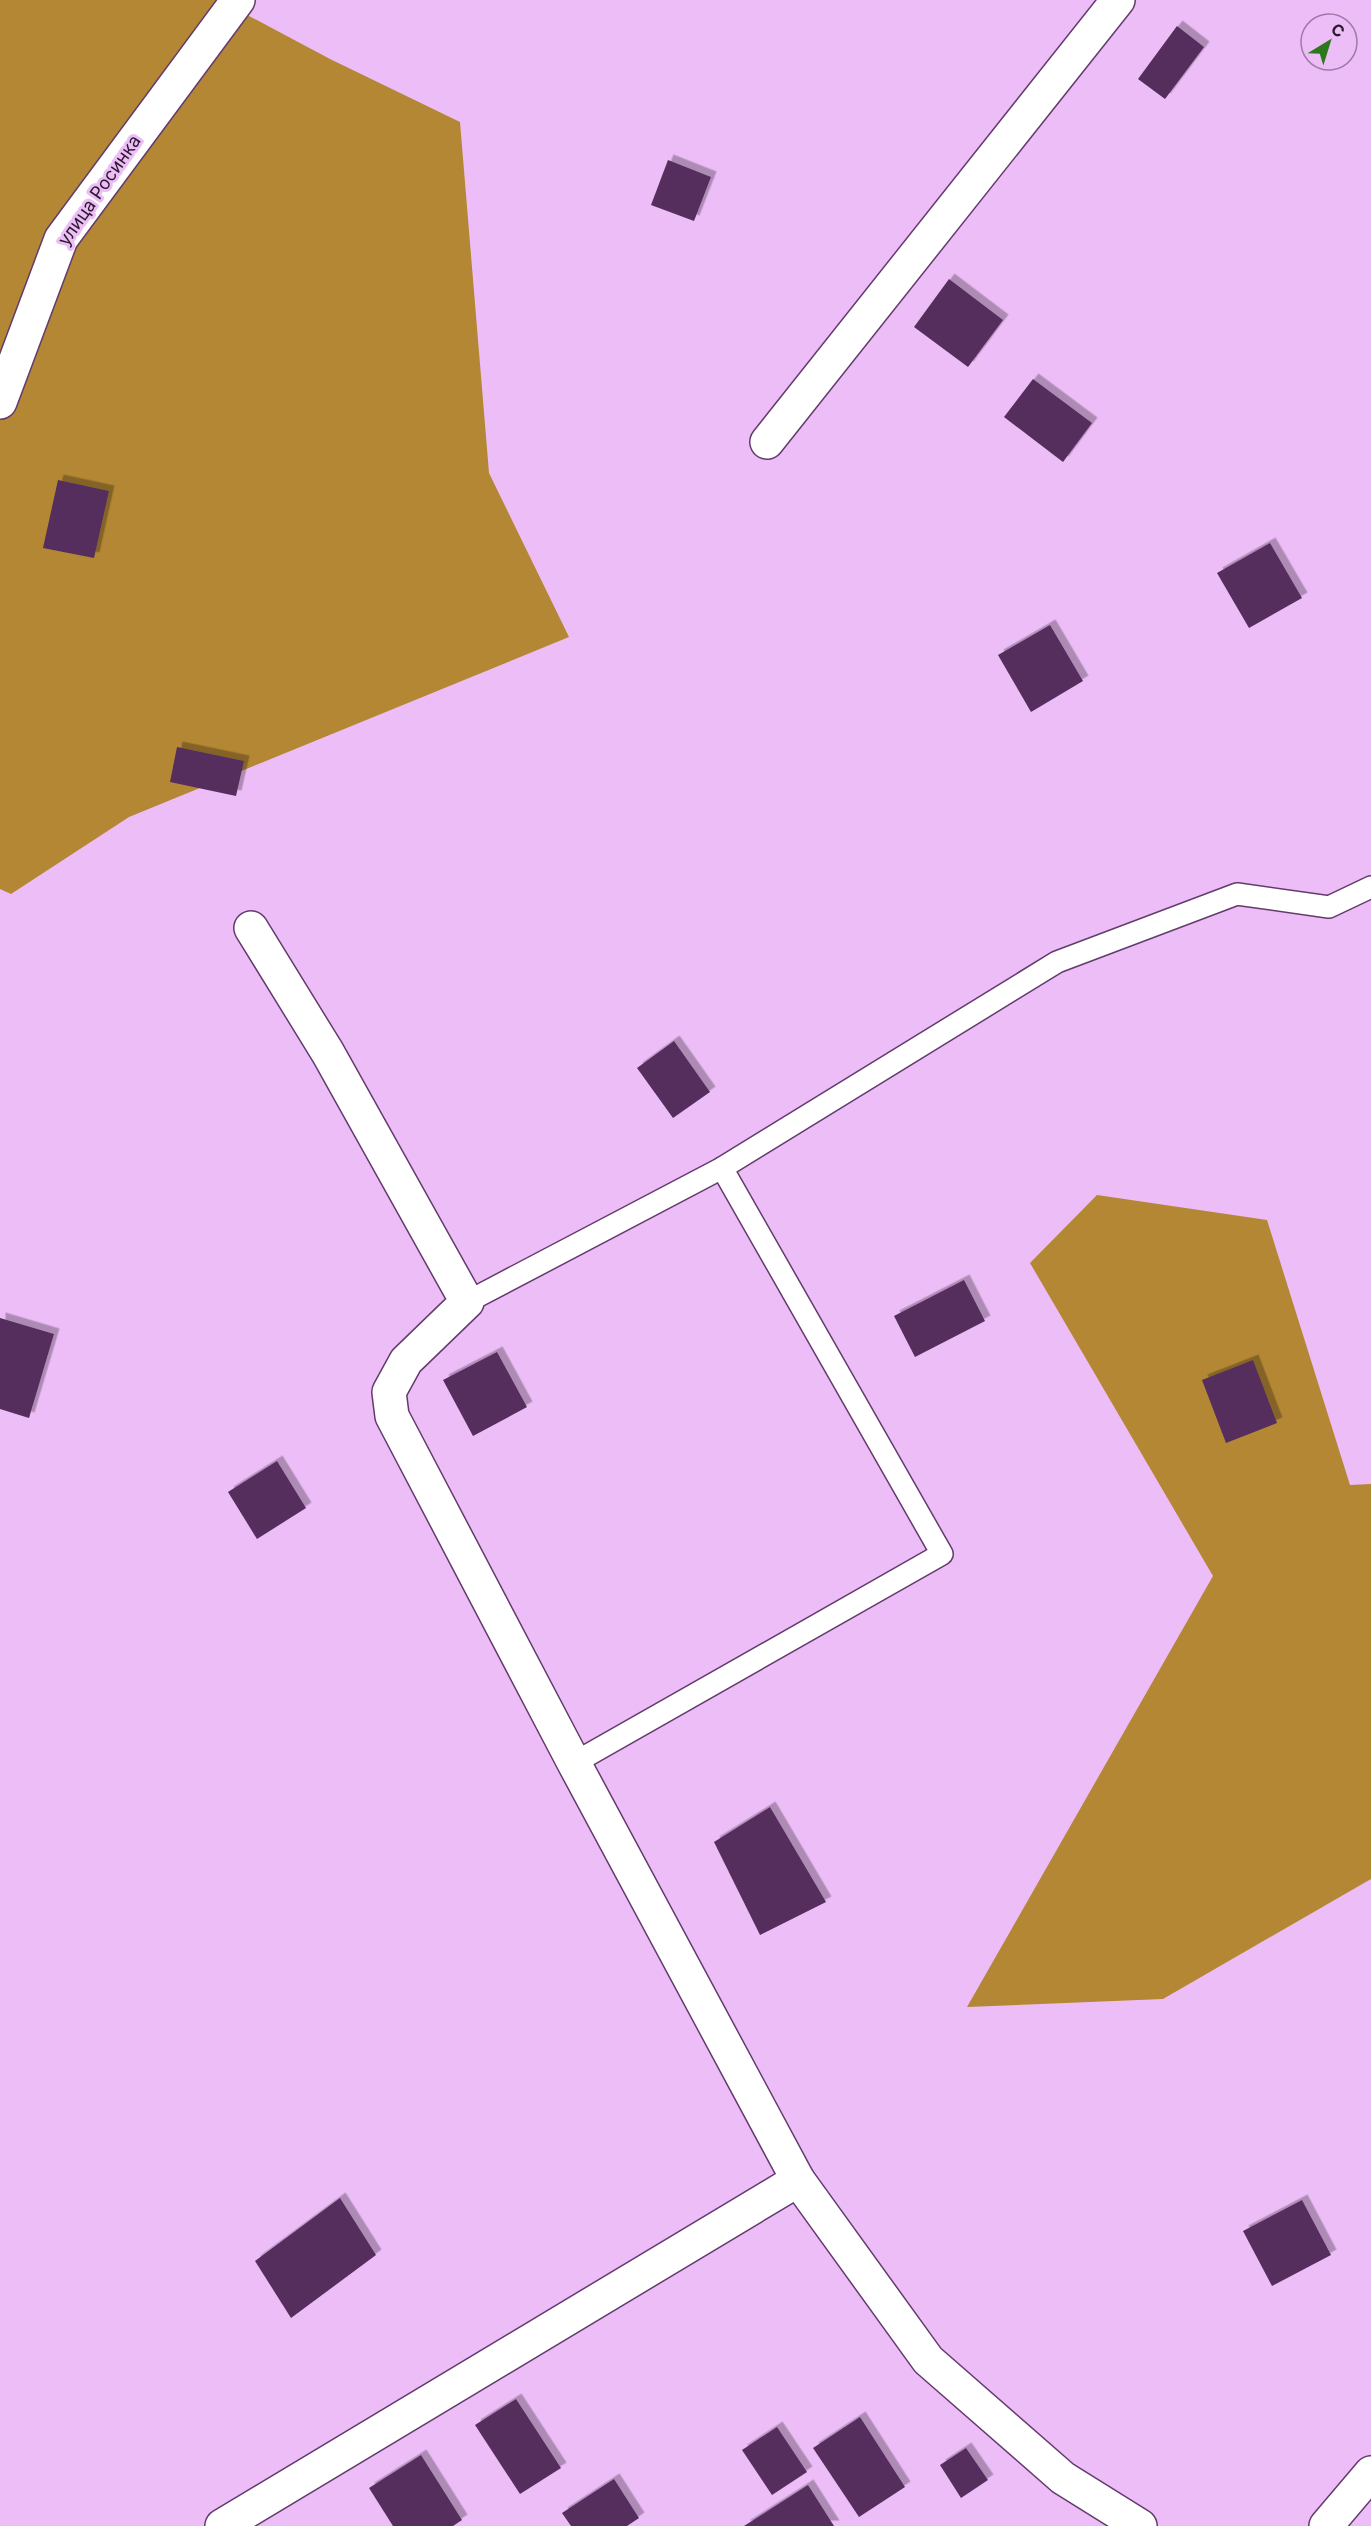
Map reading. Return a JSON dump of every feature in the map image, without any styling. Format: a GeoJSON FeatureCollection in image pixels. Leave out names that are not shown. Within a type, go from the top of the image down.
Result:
{"type":"FeatureCollection","features":[{"type":"Feature","properties":{"kind":"street","name":"улица Росинка"},"geometry":{"type":"LineString","coordinates":[[0,402],[61,239],[238,0]]}},
{"type":"Feature","properties":{"kind":"street"},"geometry":{"type":"LineString","coordinates":[[767,442],[1118,0]]}},
{"type":"Feature","properties":{"kind":"street"},"geometry":{"type":"LineString","coordinates":[[251,928],[328,1053],[467,1302],[406,1361],[388,1392],[392,1416],[574,1763],[798,2180],[928,2360],[1063,2478],[1140,2526]]}},
{"type":"Feature","properties":{"kind":"street"},"geometry":{"type":"LineString","coordinates":[[222,2526],[798,2180]]}},
{"type":"Feature","properties":{"kind":"street"},"geometry":{"type":"LineString","coordinates":[[1326,2526],[1371,2473]]}},
{"type":"Feature","properties":{"kind":"lane"},"geometry":{"type":"LineString","coordinates":[[467,1302],[722,1168],[1057,962],[1237,894],[1329,907],[1371,887]]}},
{"type":"Feature","properties":{"kind":"lane"},"geometry":{"type":"LineString","coordinates":[[574,1763],[942,1554],[722,1168]]}},
{"type":"Feature","properties":{"kind":"shaded area"},"geometry":{"type":"Polygon","coordinates":[[[0,0],[219,0],[330,59],[460,122],[489,473],[569,637],[129,817],[11,894],[0,889],[0,0]]]}},
{"type":"Feature","properties":{"kind":"shaded area"},"geometry":{"type":"Polygon","coordinates":[[[1097,1195],[1267,1220],[1350,1485],[1371,1484],[1371,1879],[1163,1999],[967,2007],[1213,1576],[1030,1263],[1097,1195]]]}},
{"type":"Feature","properties":{"kind":"building"},"geometry":{"type":"Polygon","coordinates":[[[1177,26],[1204,47],[1165,99],[1138,79],[1177,26]]]}},
{"type":"Feature","properties":{"kind":"building"},"geometry":{"type":"Polygon","coordinates":[[[668,160],[711,177],[694,221],[651,205],[668,160]]]}},
{"type":"Feature","properties":{"kind":"building"},"geometry":{"type":"Polygon","coordinates":[[[949,279],[1003,320],[968,367],[914,327],[949,279]]]}},
{"type":"Feature","properties":{"kind":"building"},"geometry":{"type":"Polygon","coordinates":[[[1033,379],[1092,423],[1063,462],[1004,417],[1033,379]]]}},
{"type":"Feature","properties":{"kind":"building"},"geometry":{"type":"Polygon","coordinates":[[[58,480],[109,491],[94,558],[43,548],[58,480]]]}},
{"type":"Feature","properties":{"kind":"building"},"geometry":{"type":"Polygon","coordinates":[[[1270,543],[1302,598],[1249,628],[1217,573],[1270,543]]]}},
{"type":"Feature","properties":{"kind":"building"},"geometry":{"type":"Polygon","coordinates":[[[1050,625],[1083,681],[1031,712],[998,655],[1050,625]]]}},
{"type":"Feature","properties":{"kind":"building"},"geometry":{"type":"Polygon","coordinates":[[[177,747],[244,761],[236,796],[170,782],[177,747]]]}},
{"type":"Feature","properties":{"kind":"building"},"geometry":{"type":"Polygon","coordinates":[[[674,1041],[710,1092],[673,1118],[637,1068],[674,1041]]]}},
{"type":"Feature","properties":{"kind":"building"},"geometry":{"type":"Polygon","coordinates":[[[964,1280],[985,1321],[915,1357],[894,1316],[964,1280]]]}},
{"type":"Feature","properties":{"kind":"building"},"geometry":{"type":"Polygon","coordinates":[[[0,1318],[54,1334],[29,1418],[0,1409],[0,1318]]]}},
{"type":"Feature","properties":{"kind":"building"},"geometry":{"type":"Polygon","coordinates":[[[497,1352],[527,1407],[473,1436],[443,1380],[497,1352]]]}},
{"type":"Feature","properties":{"kind":"building"},"geometry":{"type":"Polygon","coordinates":[[[1253,1360],[1277,1423],[1226,1443],[1202,1380],[1253,1360]]]}},
{"type":"Feature","properties":{"kind":"building"},"geometry":{"type":"Polygon","coordinates":[[[277,1461],[306,1508],[257,1539],[228,1492],[277,1461]]]}},
{"type":"Feature","properties":{"kind":"building"},"geometry":{"type":"Polygon","coordinates":[[[770,1807],[826,1902],[760,1935],[714,1842],[770,1807]]]}},
{"type":"Feature","properties":{"kind":"building"},"geometry":{"type":"Polygon","coordinates":[[[340,2198],[376,2255],[291,2318],[255,2261],[340,2198]]]}},
{"type":"Feature","properties":{"kind":"building"},"geometry":{"type":"Polygon","coordinates":[[[1302,2200],[1331,2255],[1272,2286],[1243,2231],[1302,2200]]]}},
{"type":"Feature","properties":{"kind":"building"},"geometry":{"type":"Polygon","coordinates":[[[516,2399],[561,2468],[520,2494],[475,2425],[516,2399]]]}},
{"type":"Feature","properties":{"kind":"building"},"geometry":{"type":"Polygon","coordinates":[[[860,2417],[905,2487],[859,2517],[813,2448],[860,2417]]]}},
{"type":"Feature","properties":{"kind":"building"},"geometry":{"type":"Polygon","coordinates":[[[777,2427],[807,2472],[772,2495],[742,2450],[777,2427]]]}},
{"type":"Feature","properties":{"kind":"building"},"geometry":{"type":"Polygon","coordinates":[[[966,2448],[988,2480],[961,2498],[940,2465],[966,2448]]]}},
{"type":"Feature","properties":{"kind":"building"},"geometry":{"type":"Polygon","coordinates":[[[421,2455],[462,2520],[453,2526],[393,2526],[369,2488],[421,2455]]]}},
{"type":"Feature","properties":{"kind":"building"},"geometry":{"type":"Polygon","coordinates":[[[614,2479],[639,2518],[627,2526],[571,2526],[562,2513],[614,2479]]]}},
{"type":"Feature","properties":{"kind":"building"},"geometry":{"type":"Polygon","coordinates":[[[808,2485],[834,2526],[744,2526],[808,2485]]]}}]}
